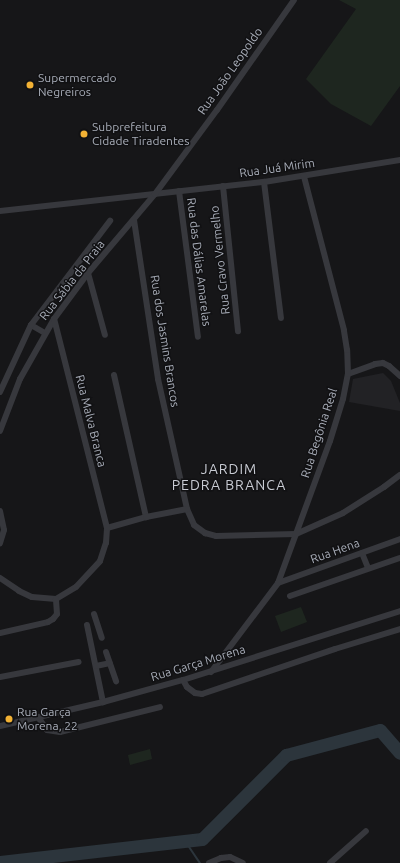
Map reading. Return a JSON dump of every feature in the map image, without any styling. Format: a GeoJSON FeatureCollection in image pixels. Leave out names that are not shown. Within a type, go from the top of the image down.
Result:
{"type":"FeatureCollection","features":[{"type":"Feature","properties":{"kind":"street","name":"Rua João Leopoldo"},"geometry":{"type":"LineString","coordinates":[[156,194],[294,0]]}},
{"type":"Feature","properties":{"kind":"street","name":"Rua Juá Mirim"},"geometry":{"type":"LineString","coordinates":[[0,211],[264,182],[400,160]]}},
{"type":"Feature","properties":{"kind":"street","name":"Rua Begônia Real"},"geometry":{"type":"LineString","coordinates":[[211,672],[278,583],[330,442],[343,399],[348,374],[344,330],[304,176]]}},
{"type":"Feature","properties":{"kind":"street"},"geometry":{"type":"LineString","coordinates":[[264,182],[281,318]]}},
{"type":"Feature","properties":{"kind":"street","name":"Rua Cravo Vermelho"},"geometry":{"type":"LineString","coordinates":[[223,186],[238,331]]}},
{"type":"Feature","properties":{"kind":"street","name":"Rua das Dálias Amarelas"},"geometry":{"type":"LineString","coordinates":[[179,191],[198,337]]}},
{"type":"Feature","properties":{"kind":"street","name":"Rua Sábia da Praia"},"geometry":{"type":"LineString","coordinates":[[0,431],[20,379],[54,319],[88,273],[156,194]]}},
{"type":"Feature","properties":{"kind":"street","name":"Rua dos Jasmins Brancos"},"geometry":{"type":"LineString","coordinates":[[134,220],[158,379],[190,520],[198,529],[216,536],[296,534]]}},
{"type":"Feature","properties":{"kind":"street"},"geometry":{"type":"LineString","coordinates":[[0,392],[31,325],[110,222]]}},
{"type":"Feature","properties":{"kind":"street"},"geometry":{"type":"LineString","coordinates":[[88,273],[105,335]]}},
{"type":"Feature","properties":{"kind":"street","name":"Rua Malva Branca"},"geometry":{"type":"LineString","coordinates":[[54,319],[107,528]]}},
{"type":"Feature","properties":{"kind":"street"},"geometry":{"type":"LineString","coordinates":[[31,325],[45,333]]}},
{"type":"Feature","properties":{"kind":"street"},"geometry":{"type":"LineString","coordinates":[[348,374],[375,364],[383,363],[389,366],[400,376]]}},
{"type":"Feature","properties":{"kind":"street"},"geometry":{"type":"LineString","coordinates":[[114,375],[146,517]]}},
{"type":"Feature","properties":{"kind":"street"},"geometry":{"type":"LineString","coordinates":[[296,534],[343,513],[400,475]]}},
{"type":"Feature","properties":{"kind":"street"},"geometry":{"type":"LineString","coordinates":[[0,578],[19,591],[32,597],[56,599],[76,587],[100,560],[106,543],[107,528],[146,517],[187,509]]}},
{"type":"Feature","properties":{"kind":"street"},"geometry":{"type":"LineString","coordinates":[[0,511],[4,530],[0,543]]}},
{"type":"Feature","properties":{"kind":"street","name":"Rua Hena"},"geometry":{"type":"LineString","coordinates":[[278,583],[400,538]]}},
{"type":"Feature","properties":{"kind":"street"},"geometry":{"type":"LineString","coordinates":[[362,553],[368,568]]}},
{"type":"Feature","properties":{"kind":"street"},"geometry":{"type":"LineString","coordinates":[[290,596],[400,558]]}},
{"type":"Feature","properties":{"kind":"street"},"geometry":{"type":"LineString","coordinates":[[0,633],[48,622],[53,619],[57,614],[56,599]]}},
{"type":"Feature","properties":{"kind":"street","name":"Rua Garça Morena"},"geometry":{"type":"LineString","coordinates":[[0,726],[103,702],[211,672],[400,611]]}},
{"type":"Feature","properties":{"kind":"street"},"geometry":{"type":"LineString","coordinates":[[94,614],[102,638]]}},
{"type":"Feature","properties":{"kind":"street"},"geometry":{"type":"LineString","coordinates":[[87,625],[103,702]]}},
{"type":"Feature","properties":{"kind":"street"},"geometry":{"type":"LineString","coordinates":[[183,680],[187,687],[195,693],[202,694],[335,649],[400,629]]}},
{"type":"Feature","properties":{"kind":"street"},"geometry":{"type":"LineString","coordinates":[[89,635],[100,631]]}},
{"type":"Feature","properties":{"kind":"street"},"geometry":{"type":"LineString","coordinates":[[106,652],[116,681]]}},
{"type":"Feature","properties":{"kind":"street"},"geometry":{"type":"LineString","coordinates":[[0,676],[79,662]]}},
{"type":"Feature","properties":{"kind":"street"},"geometry":{"type":"LineString","coordinates":[[96,666],[110,663]]}},
{"type":"Feature","properties":{"kind":"street"},"geometry":{"type":"LineString","coordinates":[[38,717],[47,730],[60,732],[160,707]]}},
{"type":"Feature","properties":{"kind":"street"},"geometry":{"type":"LineString","coordinates":[[330,863],[366,831]]}},
{"type":"Feature","properties":{"kind":"street"},"geometry":{"type":"LineString","coordinates":[[208,863],[221,858],[230,857],[242,863]]}},
{"type":"Feature","properties":{"kind":"shaded area"},"geometry":{"type":"Polygon","coordinates":[[[339,0],[400,0],[400,86],[371,126],[331,104],[306,79],[356,9],[339,0]]]}},
{"type":"Feature","properties":{"kind":"shaded area"},"geometry":{"type":"Polygon","coordinates":[[[383,373],[391,381],[400,403],[400,411],[349,402],[353,379],[383,373]]]}},
{"type":"Feature","properties":{"kind":"shaded area"},"geometry":{"type":"Polygon","coordinates":[[[301,607],[307,622],[281,632],[275,616],[301,607]]]}},
{"type":"Feature","properties":{"kind":"shaded area"},"geometry":{"type":"Polygon","coordinates":[[[150,749],[152,759],[130,765],[128,755],[150,749]]]}},
{"type":"Feature","properties":{"kind":"waterway"},"geometry":{"type":"LineString","coordinates":[[0,862],[202,839],[286,755],[380,730],[400,753]]}},
{"type":"Feature","properties":{"kind":"waterway"},"geometry":{"type":"LineString","coordinates":[[185,841],[200,863]]}},
{"type":"Feature","properties":{"kind":"place","name":"Supermercado Negreiros"},"geometry":{"type":"Point","coordinates":[30,85]}},
{"type":"Feature","properties":{"kind":"place","name":"Subprefeitura Cidade Tiradentes"},"geometry":{"type":"Point","coordinates":[84,134]}},
{"type":"Feature","properties":{"kind":"place","name":"Rua Garça Morena, 22"},"geometry":{"type":"Point","coordinates":[9,719]}},
{"type":"Feature","properties":{"kind":"district","name":"JARDIM PEDRA BRANCA"},"geometry":{"type":"Point","coordinates":[229,478]}}]}
